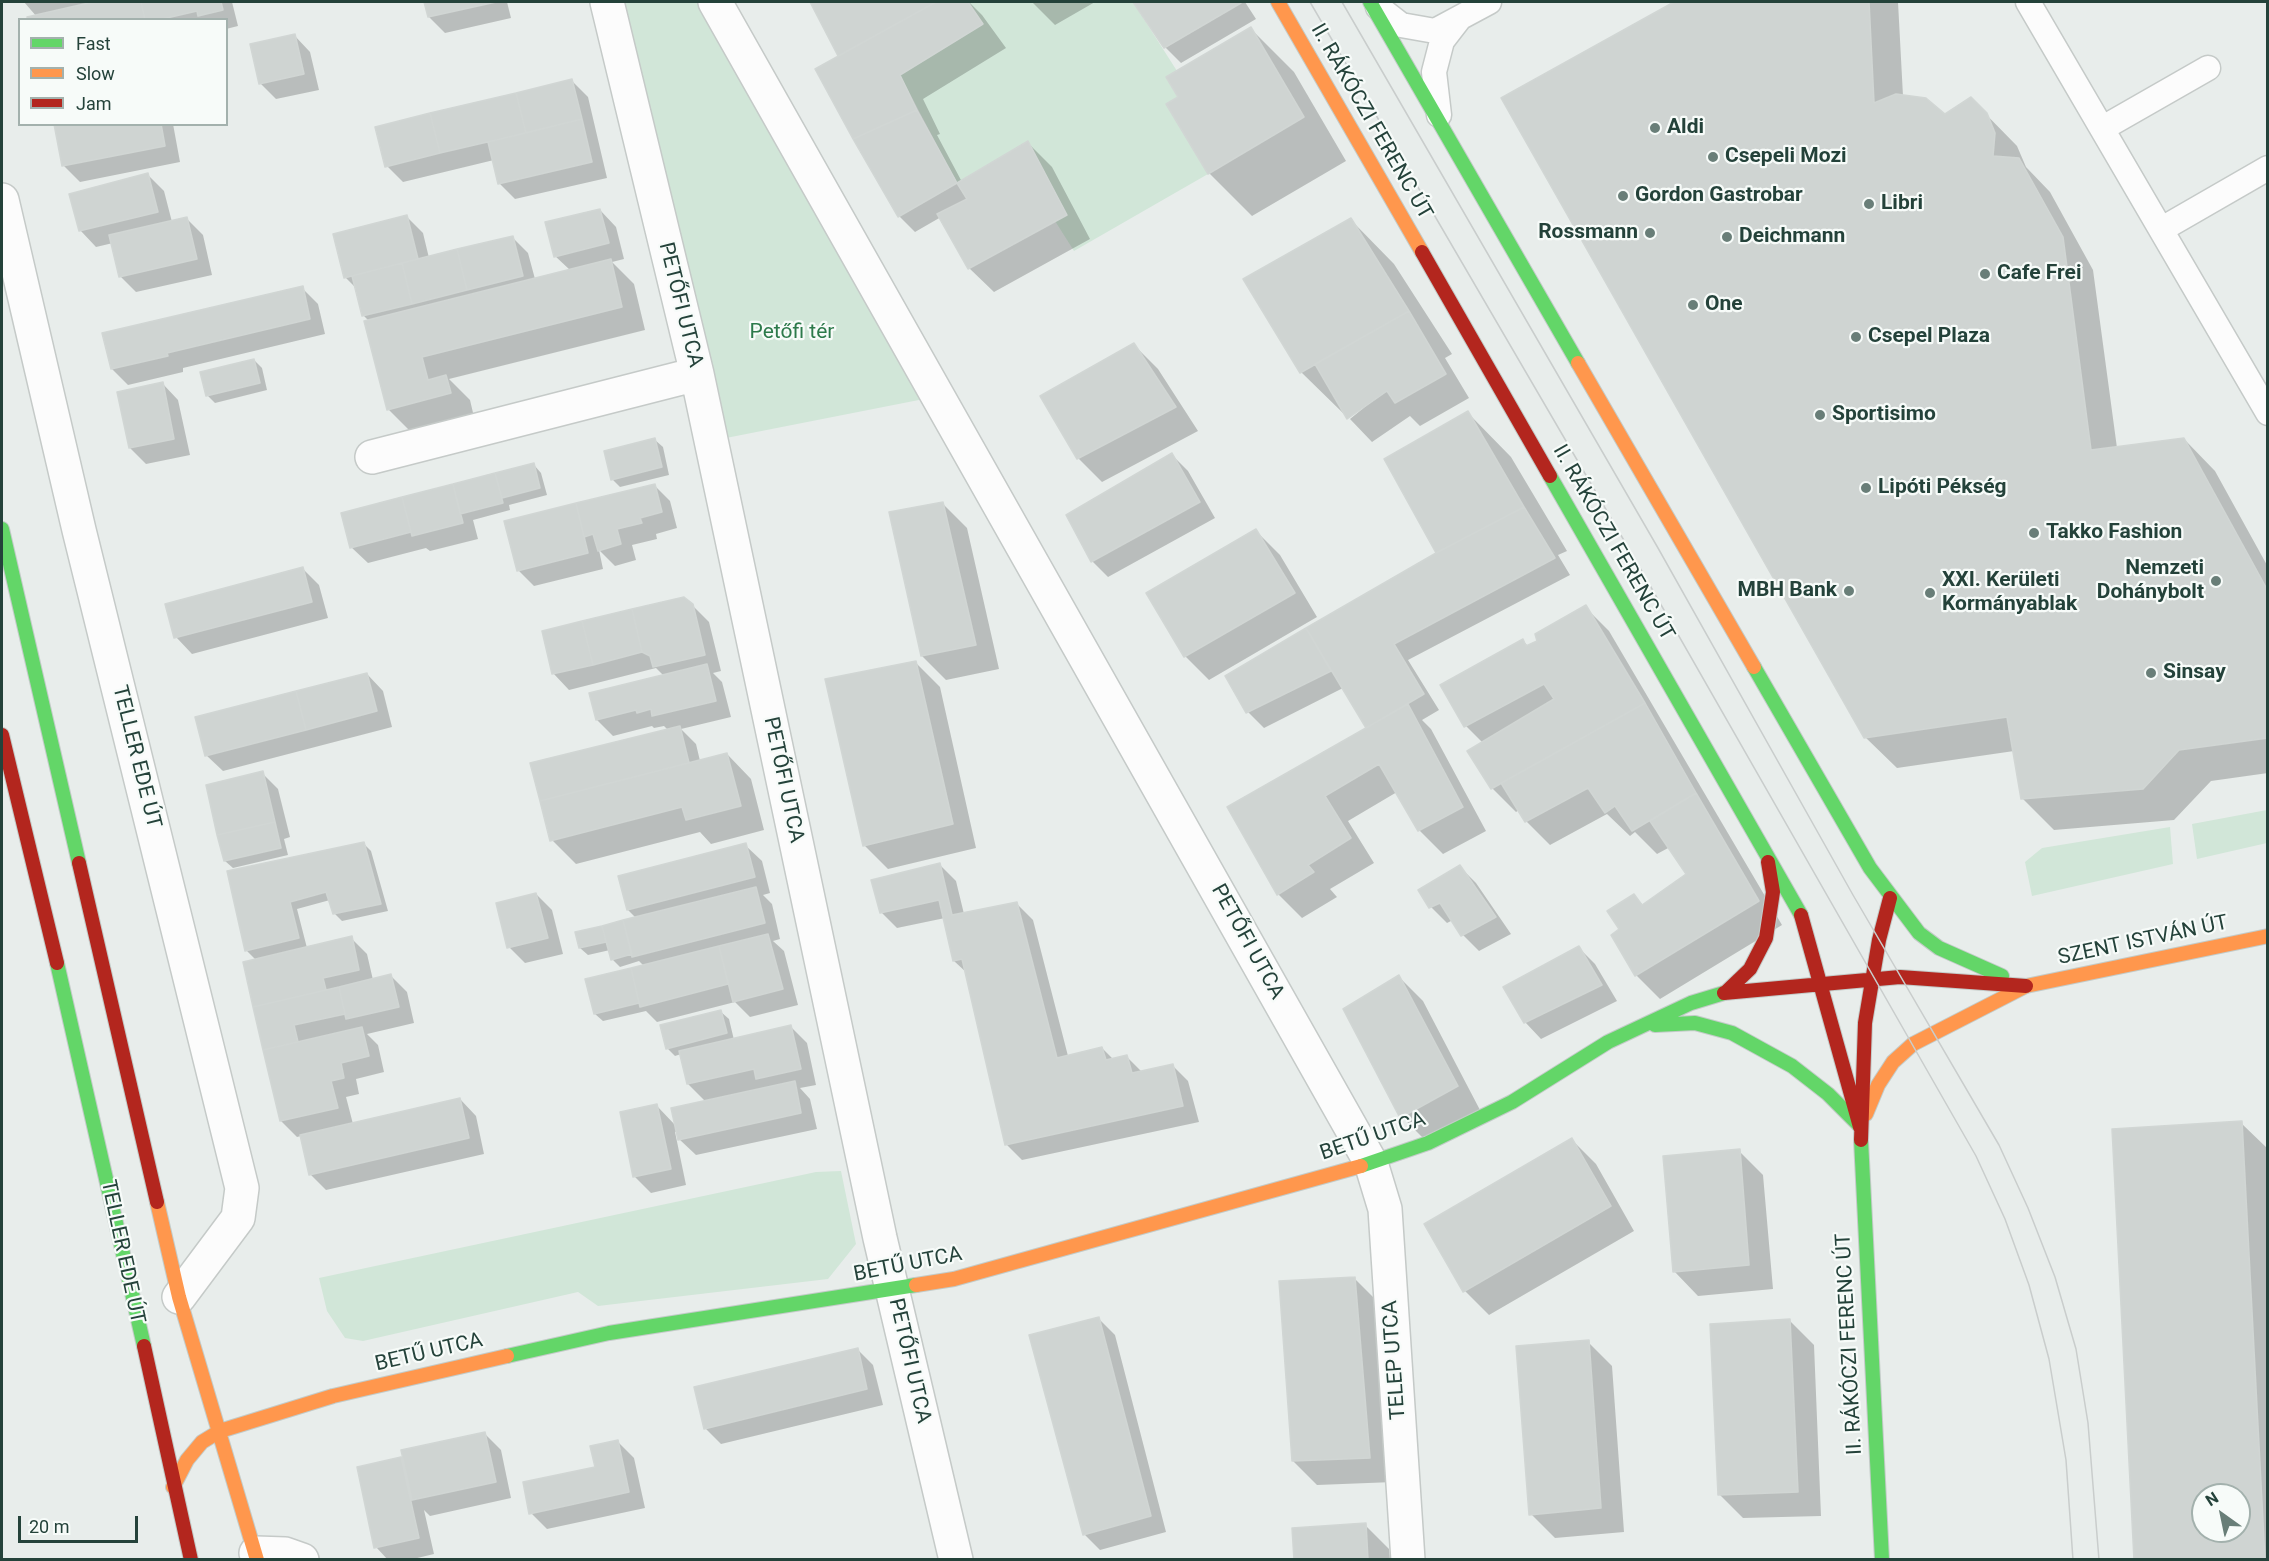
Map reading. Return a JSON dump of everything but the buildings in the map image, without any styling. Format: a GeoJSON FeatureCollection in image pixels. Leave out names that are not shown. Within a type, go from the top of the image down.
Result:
{"type":"FeatureCollection","features":[{"type":"Feature","properties":{"kind":"main road","name":"II. RÁKÓCZI FERENC ÚT"},"geometry":{"type":"LineString","coordinates":[[1278,2],[1799,909],[1860,1127]]}},
{"type":"Feature","properties":{"kind":"main road"},"geometry":{"type":"LineString","coordinates":[[1371,2],[1858,847],[1890,898],[1919,933],[1939,948],[2026,986]]}},
{"type":"Feature","properties":{"kind":"main road","name":"TELLER EDE ÚT"},"geometry":{"type":"LineString","coordinates":[[2,529],[179,1297],[256,1556]]}},
{"type":"Feature","properties":{"kind":"main road","name":"TELLER EDE ÚT"},"geometry":{"type":"LineString","coordinates":[[2,735],[79,1055],[191,1560]]}},
{"type":"Feature","properties":{"kind":"main road"},"geometry":{"type":"LineString","coordinates":[[1726,992],[1750,969],[1766,938],[1773,892],[1766,852]]}},
{"type":"Feature","properties":{"kind":"main road","name":"II. RÁKÓCZI FERENC ÚT"},"geometry":{"type":"LineString","coordinates":[[1882,1560],[1860,1127],[1865,1023],[1879,940],[1890,898]]}},
{"type":"Feature","properties":{"kind":"main road","name":"SZENT ISTVÁN ÚT"},"geometry":{"type":"LineString","coordinates":[[1874,978],[2026,986],[2268,936]]}},
{"type":"Feature","properties":{"kind":"main road","name":"BETŰ UTCA"},"geometry":{"type":"LineString","coordinates":[[173,1487],[187,1460],[202,1442],[220,1431],[333,1396],[609,1333],[954,1280],[1371,1163],[1428,1143],[1512,1102],[1608,1042],[1691,1003],[1726,992],[1874,978]]}},
{"type":"Feature","properties":{"kind":"main road","name":"SZENT ISTVÁN ÚT"},"geometry":{"type":"LineString","coordinates":[[1860,1127],[1888,1070],[1913,1044],[2026,986]]}},
{"type":"Feature","properties":{"kind":"main road","name":"BETŰ UTCA"},"geometry":{"type":"LineString","coordinates":[[1644,1025],[1695,1023],[1732,1033],[1792,1066],[1828,1094],[1860,1127]]}},
{"type":"Feature","properties":{"kind":"street","name":"PETŐFI UTCA"},"geometry":{"type":"LineString","coordinates":[[607,2],[697,374],[892,1291],[956,1560]]}},
{"type":"Feature","properties":{"kind":"street","name":"PETŐFI UTCA"},"geometry":{"type":"LineString","coordinates":[[715,2],[1371,1163]]}},
{"type":"Feature","properties":{"kind":"street","name":"TELLER EDE ÚT"},"geometry":{"type":"LineString","coordinates":[[2,200],[79,530],[242,1188],[238,1218],[179,1297]]}},
{"type":"Feature","properties":{"kind":"street"},"geometry":{"type":"LineString","coordinates":[[372,457],[697,374]]}},
{"type":"Feature","properties":{"kind":"street","name":"TELEP UTCA"},"geometry":{"type":"LineString","coordinates":[[1371,1163],[1385,1209],[1408,1560]]}},
{"type":"Feature","properties":{"kind":"street","name":"TELLER EDE ÚT"},"geometry":{"type":"LineString","coordinates":[[256,1556],[285,1554],[302,1560]]}},
{"type":"Feature","properties":{"kind":"lane"},"geometry":{"type":"LineString","coordinates":[[1371,2],[1401,25],[1435,31],[1489,2]]}},
{"type":"Feature","properties":{"kind":"lane"},"geometry":{"type":"LineString","coordinates":[[2028,2],[2268,413]]}},
{"type":"Feature","properties":{"kind":"lane"},"geometry":{"type":"LineString","coordinates":[[1440,120],[1434,72],[1442,41],[1461,17]]}},
{"type":"Feature","properties":{"kind":"lane"},"geometry":{"type":"LineString","coordinates":[[2103,128],[2208,68]]}},
{"type":"Feature","properties":{"kind":"lane"},"geometry":{"type":"LineString","coordinates":[[2162,229],[2268,168]]}},
{"type":"Feature","properties":{"kind":"green space","name":"Petőfi tér"},"geometry":{"type":"Polygon","coordinates":[[[625,2],[703,2],[929,398],[726,438],[625,2]]]}},
{"type":"Feature","properties":{"kind":"green space"},"geometry":{"type":"Polygon","coordinates":[[[968,2],[1133,2],[1177,71],[1166,77],[1178,97],[1167,104],[1208,174],[1074,251],[1055,221],[1067,215],[1028,141],[957,183],[900,75],[983,24],[968,2]]]}},
{"type":"Feature","properties":{"kind":"green space"},"geometry":{"type":"Polygon","coordinates":[[[2267,810],[2267,843],[2197,859],[2192,824],[2267,810]]]}},
{"type":"Feature","properties":{"kind":"green space"},"geometry":{"type":"Polygon","coordinates":[[[2170,827],[2173,864],[2032,896],[2025,862],[2042,848],[2170,827]]]}},
{"type":"Feature","properties":{"kind":"green space"},"geometry":{"type":"Polygon","coordinates":[[[841,1171],[856,1244],[828,1279],[598,1306],[578,1292],[363,1341],[345,1338],[327,1311],[319,1278],[816,1172],[841,1171]]]}},
{"type":"Feature","properties":{"kind":"tram line"},"geometry":{"type":"LineString","coordinates":[[1310,2],[1636,561],[1976,1156],[2005,1219],[2029,1285],[2049,1359],[2066,1460],[2073,1560]]}},
{"type":"Feature","properties":{"kind":"tram line"},"geometry":{"type":"LineString","coordinates":[[1342,2],[1658,548],[1853,895],[1999,1145],[2028,1208],[2055,1277],[2076,1349],[2088,1423],[2099,1560]]}},
{"type":"Feature","properties":{"kind":"traffic: fast"},"geometry":{"type":"LineString","coordinates":[[1370,2],[1578,363]]}},
{"type":"Feature","properties":{"kind":"traffic: fast"},"geometry":{"type":"LineString","coordinates":[[1550,476],[1801,915]]}},
{"type":"Feature","properties":{"kind":"traffic: fast"},"geometry":{"type":"LineString","coordinates":[[2,529],[79,863]]}},
{"type":"Feature","properties":{"kind":"traffic: fast"},"geometry":{"type":"LineString","coordinates":[[1754,667],[1870,868],[1919,933],[1939,948],[2002,976]]}},
{"type":"Feature","properties":{"kind":"traffic: fast"},"geometry":{"type":"LineString","coordinates":[[57,963],[144,1346]]}},
{"type":"Feature","properties":{"kind":"traffic: fast"},"geometry":{"type":"LineString","coordinates":[[1361,1166],[1428,1143],[1512,1102],[1608,1042],[1691,1003],[1724,993]]}},
{"type":"Feature","properties":{"kind":"traffic: fast"},"geometry":{"type":"LineString","coordinates":[[1655,1025],[1695,1023],[1732,1033],[1792,1066],[1828,1094],[1859,1125]]}},
{"type":"Feature","properties":{"kind":"traffic: fast"},"geometry":{"type":"LineString","coordinates":[[1861,1140],[1882,1560]]}},
{"type":"Feature","properties":{"kind":"traffic: fast"},"geometry":{"type":"LineString","coordinates":[[507,1356],[609,1333],[916,1285]]}},
{"type":"Feature","properties":{"kind":"traffic: slow"},"geometry":{"type":"LineString","coordinates":[[1278,2],[1422,252]]}},
{"type":"Feature","properties":{"kind":"traffic: slow"},"geometry":{"type":"LineString","coordinates":[[1578,363],[1754,667]]}},
{"type":"Feature","properties":{"kind":"traffic: slow"},"geometry":{"type":"LineString","coordinates":[[1866,1114],[1878,1085],[1893,1062],[1913,1044],[2026,986],[2268,936]]}},
{"type":"Feature","properties":{"kind":"traffic: slow"},"geometry":{"type":"LineString","coordinates":[[916,1285],[954,1279],[1361,1166]]}},
{"type":"Feature","properties":{"kind":"traffic: slow"},"geometry":{"type":"LineString","coordinates":[[157,1202],[179,1297],[257,1560]]}},
{"type":"Feature","properties":{"kind":"traffic: slow"},"geometry":{"type":"LineString","coordinates":[[173,1487],[187,1460],[202,1442],[220,1431],[333,1396],[507,1356]]}},
{"type":"Feature","properties":{"kind":"traffic: jam"},"geometry":{"type":"LineString","coordinates":[[1422,252],[1550,476]]}},
{"type":"Feature","properties":{"kind":"traffic: jam"},"geometry":{"type":"LineString","coordinates":[[2,735],[57,963]]}},
{"type":"Feature","properties":{"kind":"traffic: jam"},"geometry":{"type":"LineString","coordinates":[[1726,992],[1750,969],[1766,938],[1773,892],[1768,862]]}},
{"type":"Feature","properties":{"kind":"traffic: jam"},"geometry":{"type":"LineString","coordinates":[[79,863],[157,1202]]}},
{"type":"Feature","properties":{"kind":"traffic: jam"},"geometry":{"type":"LineString","coordinates":[[1861,1140],[1865,1023],[1879,940],[1890,898]]}},
{"type":"Feature","properties":{"kind":"traffic: jam"},"geometry":{"type":"LineString","coordinates":[[1801,915],[1860,1127]]}},
{"type":"Feature","properties":{"kind":"traffic: jam"},"geometry":{"type":"LineString","coordinates":[[1724,993],[1900,977],[2026,986]]}},
{"type":"Feature","properties":{"kind":"traffic: jam"},"geometry":{"type":"LineString","coordinates":[[144,1346],[191,1560]]}},
{"type":"Feature","properties":{"kind":"place","name":"Aldi"},"geometry":{"type":"Point","coordinates":[1655,128]}},
{"type":"Feature","properties":{"kind":"place","name":"Csepeli Mozi"},"geometry":{"type":"Point","coordinates":[1713,157]}},
{"type":"Feature","properties":{"kind":"place","name":"Gordon Gastrobar"},"geometry":{"type":"Point","coordinates":[1623,196]}},
{"type":"Feature","properties":{"kind":"place","name":"Libri"},"geometry":{"type":"Point","coordinates":[1869,204]}},
{"type":"Feature","properties":{"kind":"place","name":"Rossmann"},"geometry":{"type":"Point","coordinates":[1650,233]}},
{"type":"Feature","properties":{"kind":"place","name":"Deichmann"},"geometry":{"type":"Point","coordinates":[1727,237]}},
{"type":"Feature","properties":{"kind":"place","name":"Cafe Frei"},"geometry":{"type":"Point","coordinates":[1985,274]}},
{"type":"Feature","properties":{"kind":"place","name":"One"},"geometry":{"type":"Point","coordinates":[1693,305]}},
{"type":"Feature","properties":{"kind":"place","name":"Csepel Plaza"},"geometry":{"type":"Point","coordinates":[1856,337]}},
{"type":"Feature","properties":{"kind":"place","name":"Sportisimo"},"geometry":{"type":"Point","coordinates":[1820,415]}},
{"type":"Feature","properties":{"kind":"place","name":"Lipóti Pékség"},"geometry":{"type":"Point","coordinates":[1866,488]}},
{"type":"Feature","properties":{"kind":"place","name":"Takko Fashion"},"geometry":{"type":"Point","coordinates":[2034,533]}},
{"type":"Feature","properties":{"kind":"place","name":"Nemzeti Dohánybolt"},"geometry":{"type":"Point","coordinates":[2216,581]}},
{"type":"Feature","properties":{"kind":"place","name":"MBH Bank"},"geometry":{"type":"Point","coordinates":[1849,591]}},
{"type":"Feature","properties":{"kind":"place","name":"XXI. Kerületi Kormányablak"},"geometry":{"type":"Point","coordinates":[1930,593]}},
{"type":"Feature","properties":{"kind":"place","name":"Sinsay"},"geometry":{"type":"Point","coordinates":[2151,673]}}]}
